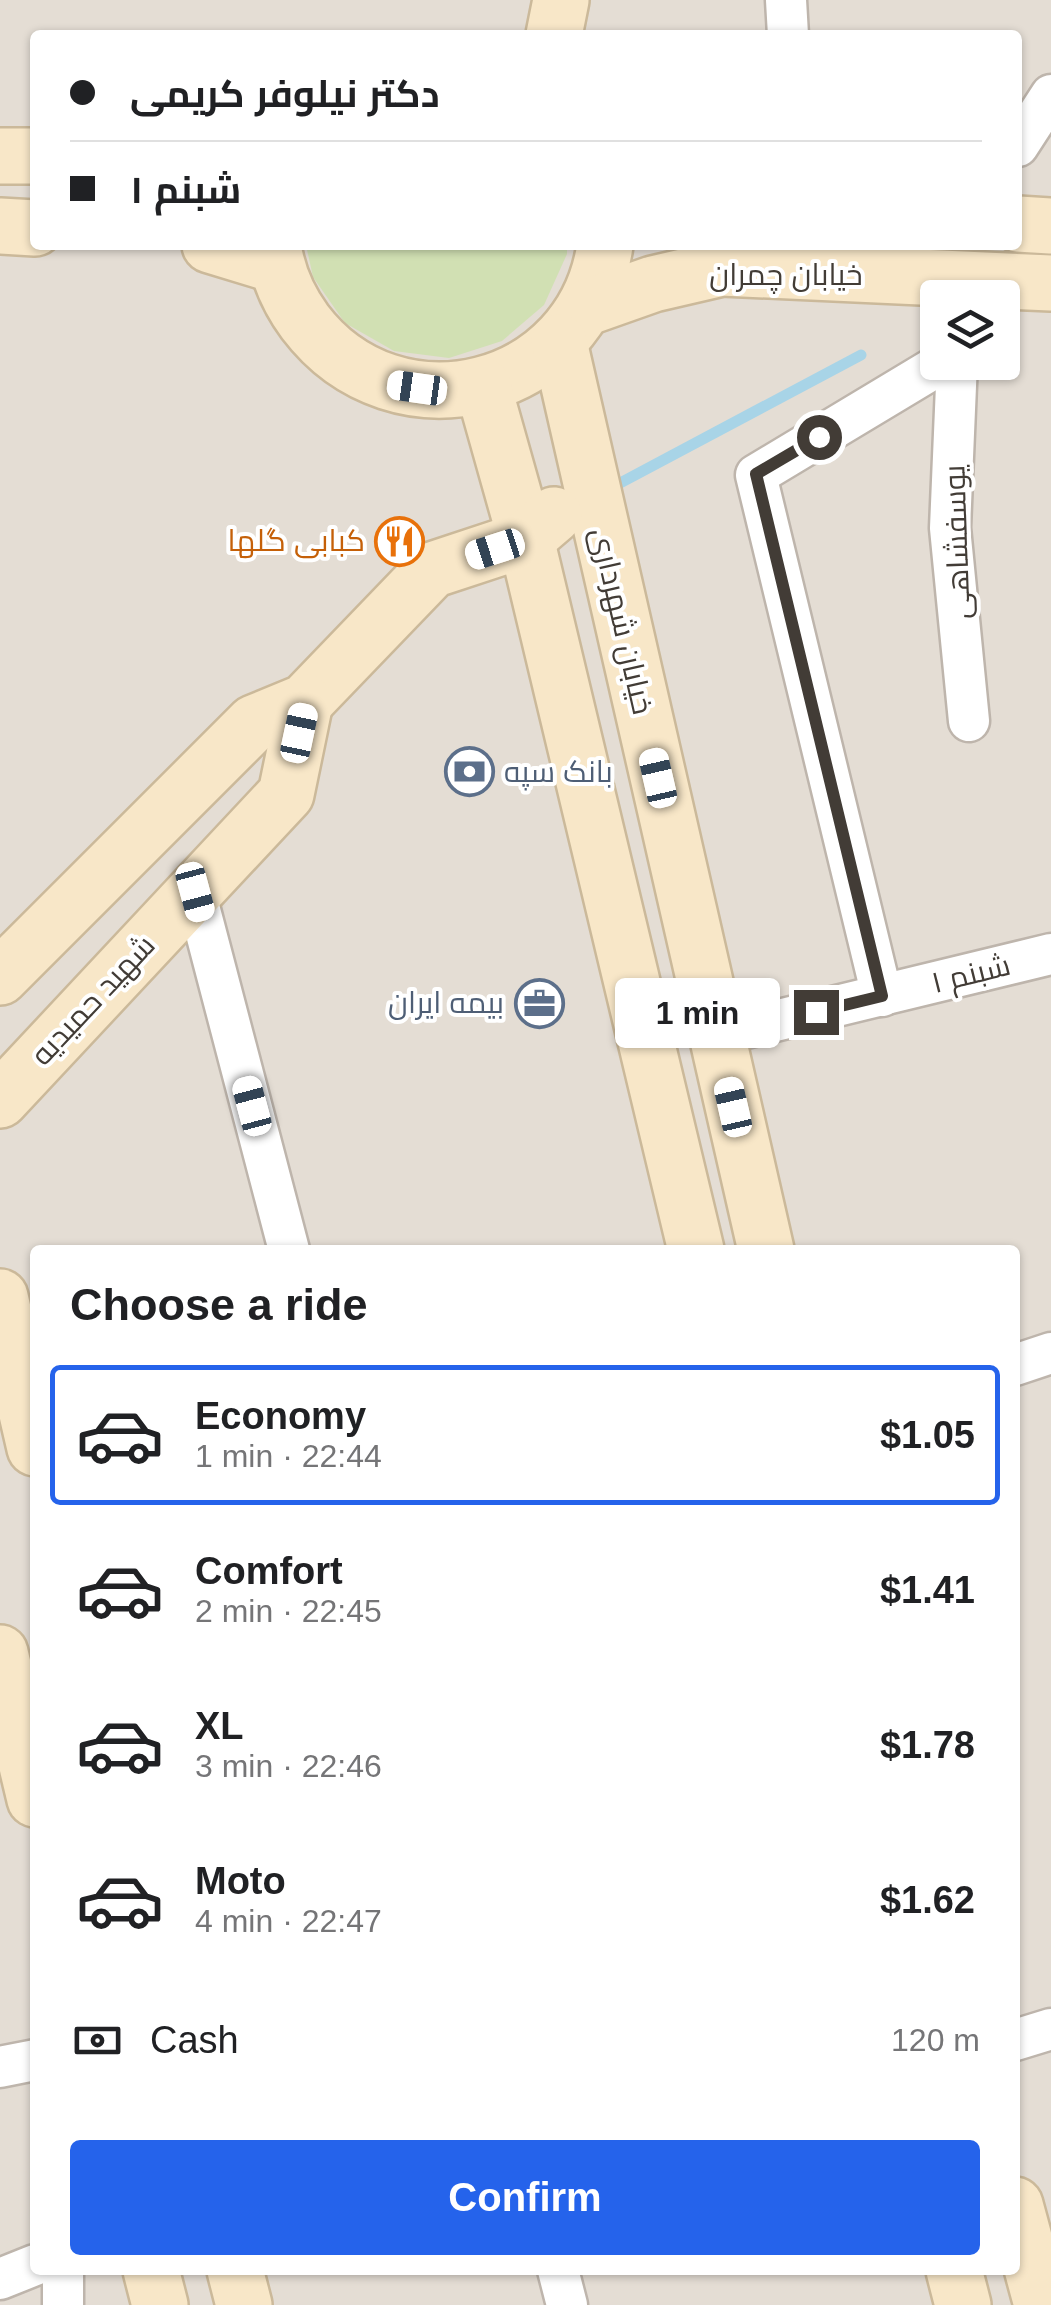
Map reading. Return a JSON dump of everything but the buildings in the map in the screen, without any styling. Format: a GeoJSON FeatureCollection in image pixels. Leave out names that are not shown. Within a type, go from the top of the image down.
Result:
{"type":"FeatureCollection","features":[{"type":"Feature","properties":{"kind":"main road"},"geometry":{"type":"LineString","coordinates":[[555,30],[560,0]]}},
{"type":"Feature","properties":{"kind":"main road"},"geometry":{"type":"LineString","coordinates":[[0,156],[30,156]]}},
{"type":"Feature","properties":{"kind":"main road"},"geometry":{"type":"LineString","coordinates":[[1022,224],[1051,226]]}},
{"type":"Feature","properties":{"kind":"main road"},"geometry":{"type":"LineString","coordinates":[[0,226],[30,228]]}},
{"type":"Feature","properties":{"kind":"main road"},"geometry":{"type":"LineString","coordinates":[[242,250],[274,255]]}},
{"type":"Feature","properties":{"kind":"main road"},"geometry":{"type":"LineString","coordinates":[[572,325],[602,266],[604,250]]}},
{"type":"Feature","properties":{"kind":"main road","name":"خیابان چمران"},"geometry":{"type":"LineString","coordinates":[[274,255],[293,306],[320,341],[355,368],[395,385],[439,391],[483,386],[524,369],[572,325],[652,284],[722,268],[920,284]]}},
{"type":"Feature","properties":{"kind":"main road","name":"خیابان چمران"},"geometry":{"type":"LineString","coordinates":[[1020,285],[1051,283]]}},
{"type":"Feature","properties":{"kind":"main road","name":"خیابان شهرداری"},"geometry":{"type":"LineString","coordinates":[[572,325],[590,483],[765,1245]]}},
{"type":"Feature","properties":{"kind":"main road"},"geometry":{"type":"LineString","coordinates":[[483,386],[526,539],[695,1245]]}},
{"type":"Feature","properties":{"kind":"main road"},"geometry":{"type":"LineString","coordinates":[[0,977],[254,723],[305,702],[432,570],[526,539],[590,483]]}},
{"type":"Feature","properties":{"kind":"main road","name":"شهید حمیدیه"},"geometry":{"type":"LineString","coordinates":[[0,1100],[286,794],[305,702]]}},
{"type":"Feature","properties":{"kind":"main road"},"geometry":{"type":"LineString","coordinates":[[0,1297],[30,1426]]}},
{"type":"Feature","properties":{"kind":"main road"},"geometry":{"type":"LineString","coordinates":[[0,1653],[30,1777]]}},
{"type":"Feature","properties":{"kind":"main road"},"geometry":{"type":"LineString","coordinates":[[1020,2224],[1042,2305]]}},
{"type":"Feature","properties":{"kind":"main road"},"geometry":{"type":"LineString","coordinates":[[151,2275],[160,2305]]}},
{"type":"Feature","properties":{"kind":"main road"},"geometry":{"type":"LineString","coordinates":[[236,2275],[244,2305]]}},
{"type":"Feature","properties":{"kind":"main road"},"geometry":{"type":"LineString","coordinates":[[955,2275],[963,2305]]}},
{"type":"Feature","properties":{"kind":"street"},"geometry":{"type":"LineString","coordinates":[[786,0],[788,30]]}},
{"type":"Feature","properties":{"kind":"street"},"geometry":{"type":"LineString","coordinates":[[1022,140],[1051,95]]}},
{"type":"Feature","properties":{"kind":"street"},"geometry":{"type":"LineString","coordinates":[[882,996],[756,474],[920,376]]}},
{"type":"Feature","properties":{"kind":"street","name":"یوسفشاهی"},"geometry":{"type":"LineString","coordinates":[[957,380],[950,528],[969,721]]}},
{"type":"Feature","properties":{"kind":"street"},"geometry":{"type":"LineString","coordinates":[[195,892],[288,1245]]}},
{"type":"Feature","properties":{"kind":"street","name":"شبنم ۱"},"geometry":{"type":"LineString","coordinates":[[717,1035],[1051,954]]}},
{"type":"Feature","properties":{"kind":"street"},"geometry":{"type":"LineString","coordinates":[[1020,1363],[1051,1354]]}},
{"type":"Feature","properties":{"kind":"street"},"geometry":{"type":"LineString","coordinates":[[1020,2038],[1051,2028]]}},
{"type":"Feature","properties":{"kind":"street"},"geometry":{"type":"LineString","coordinates":[[0,2067],[30,2061]]}},
{"type":"Feature","properties":{"kind":"street"},"geometry":{"type":"LineString","coordinates":[[0,2280],[30,2267]]}},
{"type":"Feature","properties":{"kind":"street"},"geometry":{"type":"LineString","coordinates":[[62,2305],[64,2275]]}},
{"type":"Feature","properties":{"kind":"street"},"geometry":{"type":"LineString","coordinates":[[559,2275],[567,2305]]}},
{"type":"Feature","properties":{"kind":"shaded area"},"geometry":{"type":"Polygon","coordinates":[[[0,0],[1051,0],[1051,2305],[0,2305],[0,0]]]}},
{"type":"Feature","properties":{"kind":"green space"},"geometry":{"type":"Polygon","coordinates":[[[307,250],[567,250],[544,305],[502,341],[449,358],[394,351],[345,323],[313,277],[307,250]]]}},
{"type":"Feature","properties":{"kind":"waterway"},"geometry":{"type":"LineString","coordinates":[[607,490],[861,355]]}},
{"type":"Feature","properties":{"kind":"place","name":"کبابی گلها"},"geometry":{"type":"Point","coordinates":[400,541]}},
{"type":"Feature","properties":{"kind":"place","name":"بانک سپه"},"geometry":{"type":"Point","coordinates":[469,772]}},
{"type":"Feature","properties":{"kind":"place","name":"بیمه ایران"},"geometry":{"type":"Point","coordinates":[539,1003]}},
{"type":"Feature","properties":{"kind":"route"},"geometry":{"type":"LineString","coordinates":[[816,1012],[882,996],[756,474],[819,437]]}}]}
